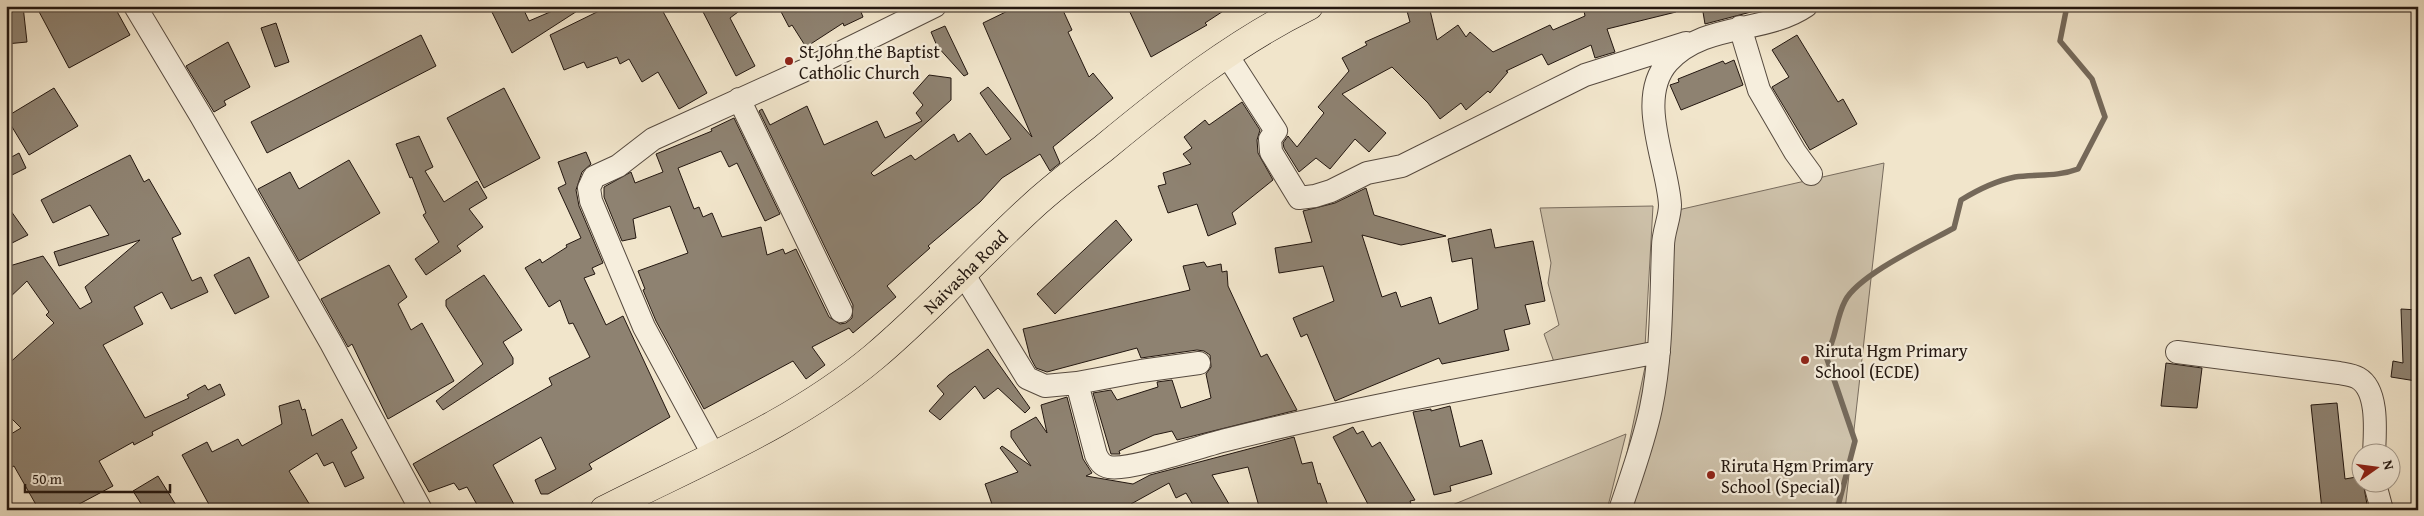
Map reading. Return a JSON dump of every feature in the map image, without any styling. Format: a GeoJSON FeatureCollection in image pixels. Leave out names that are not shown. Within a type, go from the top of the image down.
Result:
{"type":"FeatureCollection","features":[{"type":"Feature","properties":{"kind":"main road","name":"Naivasha Road"},"geometry":{"type":"LineString","coordinates":[[604,510],[637,502],[714,456],[756,435],[815,401],[873,357],[964,275],[1036,203],[1146,113],[1227,54],[1309,6]]}},
{"type":"Feature","properties":{"kind":"street"},"geometry":{"type":"LineString","coordinates":[[135,6],[201,116],[331,343],[421,510]]}},
{"type":"Feature","properties":{"kind":"street"},"geometry":{"type":"LineString","coordinates":[[714,456],[644,327],[591,201],[589,188],[594,177],[618,166],[653,139],[803,71],[935,6]]}},
{"type":"Feature","properties":{"kind":"street"},"geometry":{"type":"LineString","coordinates":[[1227,54],[1276,130],[1270,140],[1271,152],[1299,198],[1306,198],[1331,191],[1367,173],[1402,166],[1586,75],[1643,55],[1740,27],[1791,16],[1806,6]]}},
{"type":"Feature","properties":{"kind":"street"},"geometry":{"type":"LineString","coordinates":[[1740,27],[1759,90],[1795,152],[1811,174]]}},
{"type":"Feature","properties":{"kind":"street"},"geometry":{"type":"LineString","coordinates":[[1620,510],[1651,409],[1659,352],[1663,234],[1670,206],[1656,131],[1653,99],[1660,74],[1668,61],[1700,39]]}},
{"type":"Feature","properties":{"kind":"street"},"geometry":{"type":"LineString","coordinates":[[739,99],[841,311]]}},
{"type":"Feature","properties":{"kind":"street"},"geometry":{"type":"LineString","coordinates":[[964,275],[1027,378],[1045,386],[1076,384],[1199,363]]}},
{"type":"Feature","properties":{"kind":"street"},"geometry":{"type":"LineString","coordinates":[[1076,384],[1096,455],[1102,464],[1108,467],[1118,467],[1352,410],[1659,352]]}},
{"type":"Feature","properties":{"kind":"street"},"geometry":{"type":"LineString","coordinates":[[2177,352],[2339,372],[2358,378],[2370,390],[2375,417],[2374,444]]}},
{"type":"Feature","properties":{"kind":"street"},"geometry":{"type":"LineString","coordinates":[[2378,494],[2382,510]]}},
{"type":"Feature","properties":{"kind":"shaded area"},"geometry":{"type":"Polygon","coordinates":[[[1884,163],[1845,510],[1615,510],[1678,210],[1884,163]]]}},
{"type":"Feature","properties":{"kind":"shaded area"},"geometry":{"type":"Polygon","coordinates":[[[1653,206],[1645,347],[1554,362],[1544,334],[1559,325],[1548,283],[1551,263],[1540,208],[1653,206]]]}},
{"type":"Feature","properties":{"kind":"shaded area"},"geometry":{"type":"Polygon","coordinates":[[[1626,434],[1607,510],[1440,510],[1626,434]]]}},
{"type":"Feature","properties":{"kind":"building"},"geometry":{"type":"Polygon","coordinates":[[[6,6],[23,6],[27,42],[6,44],[6,6]]]}},
{"type":"Feature","properties":{"kind":"building"},"geometry":{"type":"Polygon","coordinates":[[[36,6],[114,6],[130,35],[69,68],[36,6]]]}},
{"type":"Feature","properties":{"kind":"building"},"geometry":{"type":"Polygon","coordinates":[[[489,6],[522,6],[529,21],[564,6],[585,6],[512,53],[489,6]]]}},
{"type":"Feature","properties":{"kind":"building"},"geometry":{"type":"Polygon","coordinates":[[[596,6],[627,6],[630,11],[639,6],[660,6],[707,93],[679,109],[658,72],[642,82],[629,59],[620,64],[617,57],[587,68],[584,62],[564,70],[550,35],[599,11],[596,6]]]}},
{"type":"Feature","properties":{"kind":"building"},"geometry":{"type":"Polygon","coordinates":[[[700,6],[746,6],[730,18],[755,66],[736,76],[700,6]]]}},
{"type":"Feature","properties":{"kind":"building"},"geometry":{"type":"Polygon","coordinates":[[[778,6],[871,6],[861,12],[863,17],[844,26],[843,23],[806,47],[792,25],[789,27],[778,6]]]}},
{"type":"Feature","properties":{"kind":"building"},"geometry":{"type":"Polygon","coordinates":[[[1018,6],[1061,6],[1072,30],[1068,32],[1089,77],[1093,73],[1113,98],[1053,147],[1060,163],[1050,171],[1040,154],[1002,178],[980,202],[928,246],[930,248],[887,286],[896,297],[853,333],[849,328],[812,347],[825,365],[806,379],[793,361],[704,409],[656,321],[643,290],[645,289],[638,271],[688,253],[670,206],[633,219],[636,238],[622,241],[604,197],[604,187],[631,172],[635,183],[663,172],[656,154],[712,131],[711,129],[734,118],[780,214],[765,221],[737,163],[729,167],[721,151],[678,168],[694,209],[699,207],[703,217],[712,213],[722,237],[761,227],[767,255],[783,249],[785,254],[796,249],[829,317],[840,324],[846,323],[852,318],[853,305],[759,111],[762,109],[770,125],[807,106],[824,145],[877,121],[885,138],[922,121],[916,113],[923,105],[913,93],[929,75],[951,78],[951,100],[871,173],[874,176],[911,155],[915,160],[954,134],[958,142],[970,133],[986,155],[1011,139],[980,93],[988,87],[1032,137],[983,23],[1018,6]]]}},
{"type":"Feature","properties":{"kind":"building"},"geometry":{"type":"Polygon","coordinates":[[[1127,6],[1231,6],[1205,23],[1207,25],[1151,57],[1127,6]]]}},
{"type":"Feature","properties":{"kind":"building"},"geometry":{"type":"Polygon","coordinates":[[[1429,6],[1437,40],[1458,25],[1466,37],[1470,32],[1493,52],[1550,25],[1553,30],[1585,16],[1583,6],[1675,6],[1676,12],[1607,29],[1615,52],[1595,58],[1591,45],[1548,65],[1542,54],[1506,71],[1508,72],[1490,93],[1488,91],[1466,110],[1461,103],[1440,119],[1428,103],[1392,67],[1342,94],[1386,133],[1369,152],[1355,139],[1330,169],[1316,158],[1299,172],[1284,148],[1283,143],[1288,136],[1297,147],[1324,113],[1318,107],[1349,71],[1342,58],[1367,45],[1365,42],[1410,22],[1407,11],[1429,6]]]}},
{"type":"Feature","properties":{"kind":"building"},"geometry":{"type":"Polygon","coordinates":[[[1702,6],[1774,6],[1705,24],[1702,6]]]}},
{"type":"Feature","properties":{"kind":"building"},"geometry":{"type":"Polygon","coordinates":[[[276,23],[289,62],[275,67],[261,28],[276,23]]]}},
{"type":"Feature","properties":{"kind":"building"},"geometry":{"type":"Polygon","coordinates":[[[945,26],[968,74],[964,76],[937,46],[931,32],[945,26]]]}},
{"type":"Feature","properties":{"kind":"building"},"geometry":{"type":"Polygon","coordinates":[[[421,35],[436,66],[267,153],[251,122],[421,35]]]}},
{"type":"Feature","properties":{"kind":"building"},"geometry":{"type":"Polygon","coordinates":[[[1797,35],[1838,102],[1843,99],[1857,124],[1810,150],[1772,87],[1789,77],[1772,50],[1797,35]]]}},
{"type":"Feature","properties":{"kind":"building"},"geometry":{"type":"Polygon","coordinates":[[[228,42],[250,87],[224,101],[226,105],[214,112],[186,66],[228,42]]]}},
{"type":"Feature","properties":{"kind":"building"},"geometry":{"type":"Polygon","coordinates":[[[1734,60],[1743,85],[1681,110],[1670,85],[1679,82],[1678,79],[1723,61],[1725,64],[1734,60]]]}},
{"type":"Feature","properties":{"kind":"building"},"geometry":{"type":"Polygon","coordinates":[[[54,88],[78,126],[29,155],[6,117],[54,88]]]}},
{"type":"Feature","properties":{"kind":"building"},"geometry":{"type":"Polygon","coordinates":[[[504,88],[540,158],[484,188],[447,118],[504,88]]]}},
{"type":"Feature","properties":{"kind":"building"},"geometry":{"type":"Polygon","coordinates":[[[1242,102],[1260,130],[1257,140],[1258,153],[1273,180],[1232,213],[1236,224],[1208,236],[1197,204],[1168,213],[1158,186],[1166,184],[1163,173],[1191,164],[1183,154],[1192,148],[1184,137],[1205,120],[1209,125],[1242,102]]]}},
{"type":"Feature","properties":{"kind":"building"},"geometry":{"type":"Polygon","coordinates":[[[419,136],[433,167],[425,171],[444,202],[477,181],[487,198],[469,209],[483,227],[457,246],[461,251],[426,275],[415,259],[439,242],[423,215],[426,213],[412,177],[410,178],[396,144],[419,136]]]}},
{"type":"Feature","properties":{"kind":"building"},"geometry":{"type":"Polygon","coordinates":[[[586,152],[591,164],[582,172],[576,190],[579,206],[603,263],[592,268],[595,274],[584,278],[606,325],[623,316],[670,417],[589,464],[592,469],[548,494],[541,494],[535,480],[556,469],[541,437],[493,465],[517,510],[480,510],[467,487],[459,490],[454,483],[429,492],[413,464],[552,385],[549,378],[590,357],[573,323],[569,324],[560,300],[549,307],[525,268],[540,259],[542,263],[567,247],[566,245],[581,238],[558,188],[566,184],[558,162],[586,152]]]}},
{"type":"Feature","properties":{"kind":"building"},"geometry":{"type":"Polygon","coordinates":[[[19,153],[26,168],[6,178],[6,160],[19,153]]]}},
{"type":"Feature","properties":{"kind":"building"},"geometry":{"type":"Polygon","coordinates":[[[130,155],[144,182],[149,179],[181,234],[172,238],[192,281],[201,277],[208,292],[171,309],[162,292],[134,307],[143,324],[103,345],[145,418],[189,398],[187,395],[205,385],[208,390],[220,384],[225,395],[152,432],[153,435],[134,445],[133,442],[99,461],[113,486],[68,510],[39,510],[14,466],[6,470],[6,437],[21,428],[6,413],[6,366],[54,323],[46,315],[49,312],[27,281],[6,301],[6,267],[43,256],[80,309],[92,302],[85,287],[140,240],[59,266],[54,252],[109,235],[90,205],[53,223],[41,200],[130,155]]]}},
{"type":"Feature","properties":{"kind":"building"},"geometry":{"type":"Polygon","coordinates":[[[349,160],[380,213],[299,261],[258,189],[290,172],[299,189],[349,160]]]}},
{"type":"Feature","properties":{"kind":"building"},"geometry":{"type":"Polygon","coordinates":[[[1366,188],[1374,215],[1446,236],[1401,245],[1362,235],[1382,297],[1396,292],[1401,307],[1431,297],[1439,324],[1478,309],[1472,258],[1452,262],[1448,239],[1491,229],[1495,248],[1533,241],[1545,301],[1525,305],[1530,324],[1504,330],[1509,350],[1442,364],[1439,358],[1335,401],[1307,334],[1301,337],[1293,318],[1334,301],[1323,266],[1279,273],[1275,248],[1312,242],[1303,211],[1335,203],[1366,188]]]}},
{"type":"Feature","properties":{"kind":"building"},"geometry":{"type":"Polygon","coordinates":[[[6,204],[28,235],[6,246],[6,204]]]}},
{"type":"Feature","properties":{"kind":"building"},"geometry":{"type":"Polygon","coordinates":[[[1116,220],[1132,240],[1055,314],[1037,294],[1116,220]]]}},
{"type":"Feature","properties":{"kind":"building"},"geometry":{"type":"Polygon","coordinates":[[[249,257],[269,297],[235,314],[214,275],[249,257]]]}},
{"type":"Feature","properties":{"kind":"building"},"geometry":{"type":"Polygon","coordinates":[[[1204,262],[1207,267],[1221,264],[1222,272],[1227,271],[1228,286],[1261,357],[1267,354],[1297,410],[1177,440],[1172,431],[1154,435],[1119,451],[1120,454],[1111,454],[1093,393],[1111,390],[1117,400],[1158,387],[1157,382],[1172,380],[1181,408],[1211,398],[1206,374],[1211,367],[1210,355],[1204,351],[1197,350],[1141,358],[1137,348],[1047,372],[1036,368],[1030,357],[1023,329],[1190,290],[1183,266],[1204,262]]]}},
{"type":"Feature","properties":{"kind":"building"},"geometry":{"type":"Polygon","coordinates":[[[389,265],[407,297],[398,304],[411,330],[422,323],[454,381],[388,419],[352,344],[348,347],[321,299],[389,265]]]}},
{"type":"Feature","properties":{"kind":"building"},"geometry":{"type":"Polygon","coordinates":[[[484,275],[522,330],[503,342],[513,358],[513,364],[443,410],[436,401],[483,364],[446,306],[446,300],[484,275]]]}},
{"type":"Feature","properties":{"kind":"building"},"geometry":{"type":"Polygon","coordinates":[[[2401,309],[2418,310],[2416,381],[2391,377],[2393,361],[2403,363],[2401,309]]]}},
{"type":"Feature","properties":{"kind":"building"},"geometry":{"type":"Polygon","coordinates":[[[988,349],[1030,408],[1025,413],[998,388],[984,399],[975,386],[940,420],[929,411],[944,394],[937,386],[949,375],[988,349]]]}},
{"type":"Feature","properties":{"kind":"building"},"geometry":{"type":"Polygon","coordinates":[[[2166,363],[2202,368],[2197,408],[2161,406],[2166,363]]]}},
{"type":"Feature","properties":{"kind":"building"},"geometry":{"type":"Polygon","coordinates":[[[1067,397],[1083,459],[1092,473],[1086,476],[1133,484],[1150,475],[1294,437],[1302,464],[1312,462],[1318,484],[1320,483],[1328,506],[1317,510],[1260,510],[1248,467],[1212,475],[1229,504],[1218,510],[1196,510],[1186,493],[1176,498],[1169,483],[1131,504],[1129,510],[994,510],[985,484],[1018,472],[1000,448],[1002,446],[1031,466],[1011,437],[1011,431],[1036,417],[1047,433],[1041,405],[1067,397]]]}},
{"type":"Feature","properties":{"kind":"building"},"geometry":{"type":"Polygon","coordinates":[[[299,400],[302,410],[305,409],[312,436],[342,419],[357,448],[351,452],[364,478],[345,487],[333,462],[324,466],[317,453],[289,471],[313,510],[212,510],[182,455],[207,442],[212,452],[238,439],[242,446],[282,424],[279,406],[299,400]]]}},
{"type":"Feature","properties":{"kind":"building"},"geometry":{"type":"Polygon","coordinates":[[[2337,403],[2345,479],[2352,478],[2352,494],[2365,494],[2368,510],[2322,510],[2311,405],[2337,403]]]}},
{"type":"Feature","properties":{"kind":"building"},"geometry":{"type":"Polygon","coordinates":[[[1450,406],[1460,447],[1482,440],[1492,474],[1450,486],[1451,491],[1434,495],[1413,412],[1431,409],[1431,411],[1450,406]]]}},
{"type":"Feature","properties":{"kind":"building"},"geometry":{"type":"Polygon","coordinates":[[[1353,427],[1357,434],[1363,431],[1372,447],[1380,442],[1415,500],[1410,501],[1411,504],[1399,510],[1371,510],[1333,437],[1353,427]]]}},
{"type":"Feature","properties":{"kind":"building"},"geometry":{"type":"Polygon","coordinates":[[[158,476],[179,510],[145,510],[133,491],[158,476]]]}},
{"type":"Feature","properties":{"kind":"waterway"},"geometry":{"type":"LineString","coordinates":[[1837,510],[1855,441],[1826,356],[1845,301],[1852,291],[1878,270],[1954,228],[1961,200],[1968,196],[1987,186],[2015,177],[2047,175],[2078,169],[2105,117],[2092,79],[2060,41],[2067,6]]}},
{"type":"Feature","properties":{"kind":"place","name":"St.John the Baptist Catholic Church"},"geometry":{"type":"Point","coordinates":[789,61]}},
{"type":"Feature","properties":{"kind":"place","name":"Riruta Hgm Primary School (ECDE)"},"geometry":{"type":"Point","coordinates":[1805,360]}},
{"type":"Feature","properties":{"kind":"place","name":"Riruta Hgm Primary School (Special)"},"geometry":{"type":"Point","coordinates":[1711,475]}}]}
